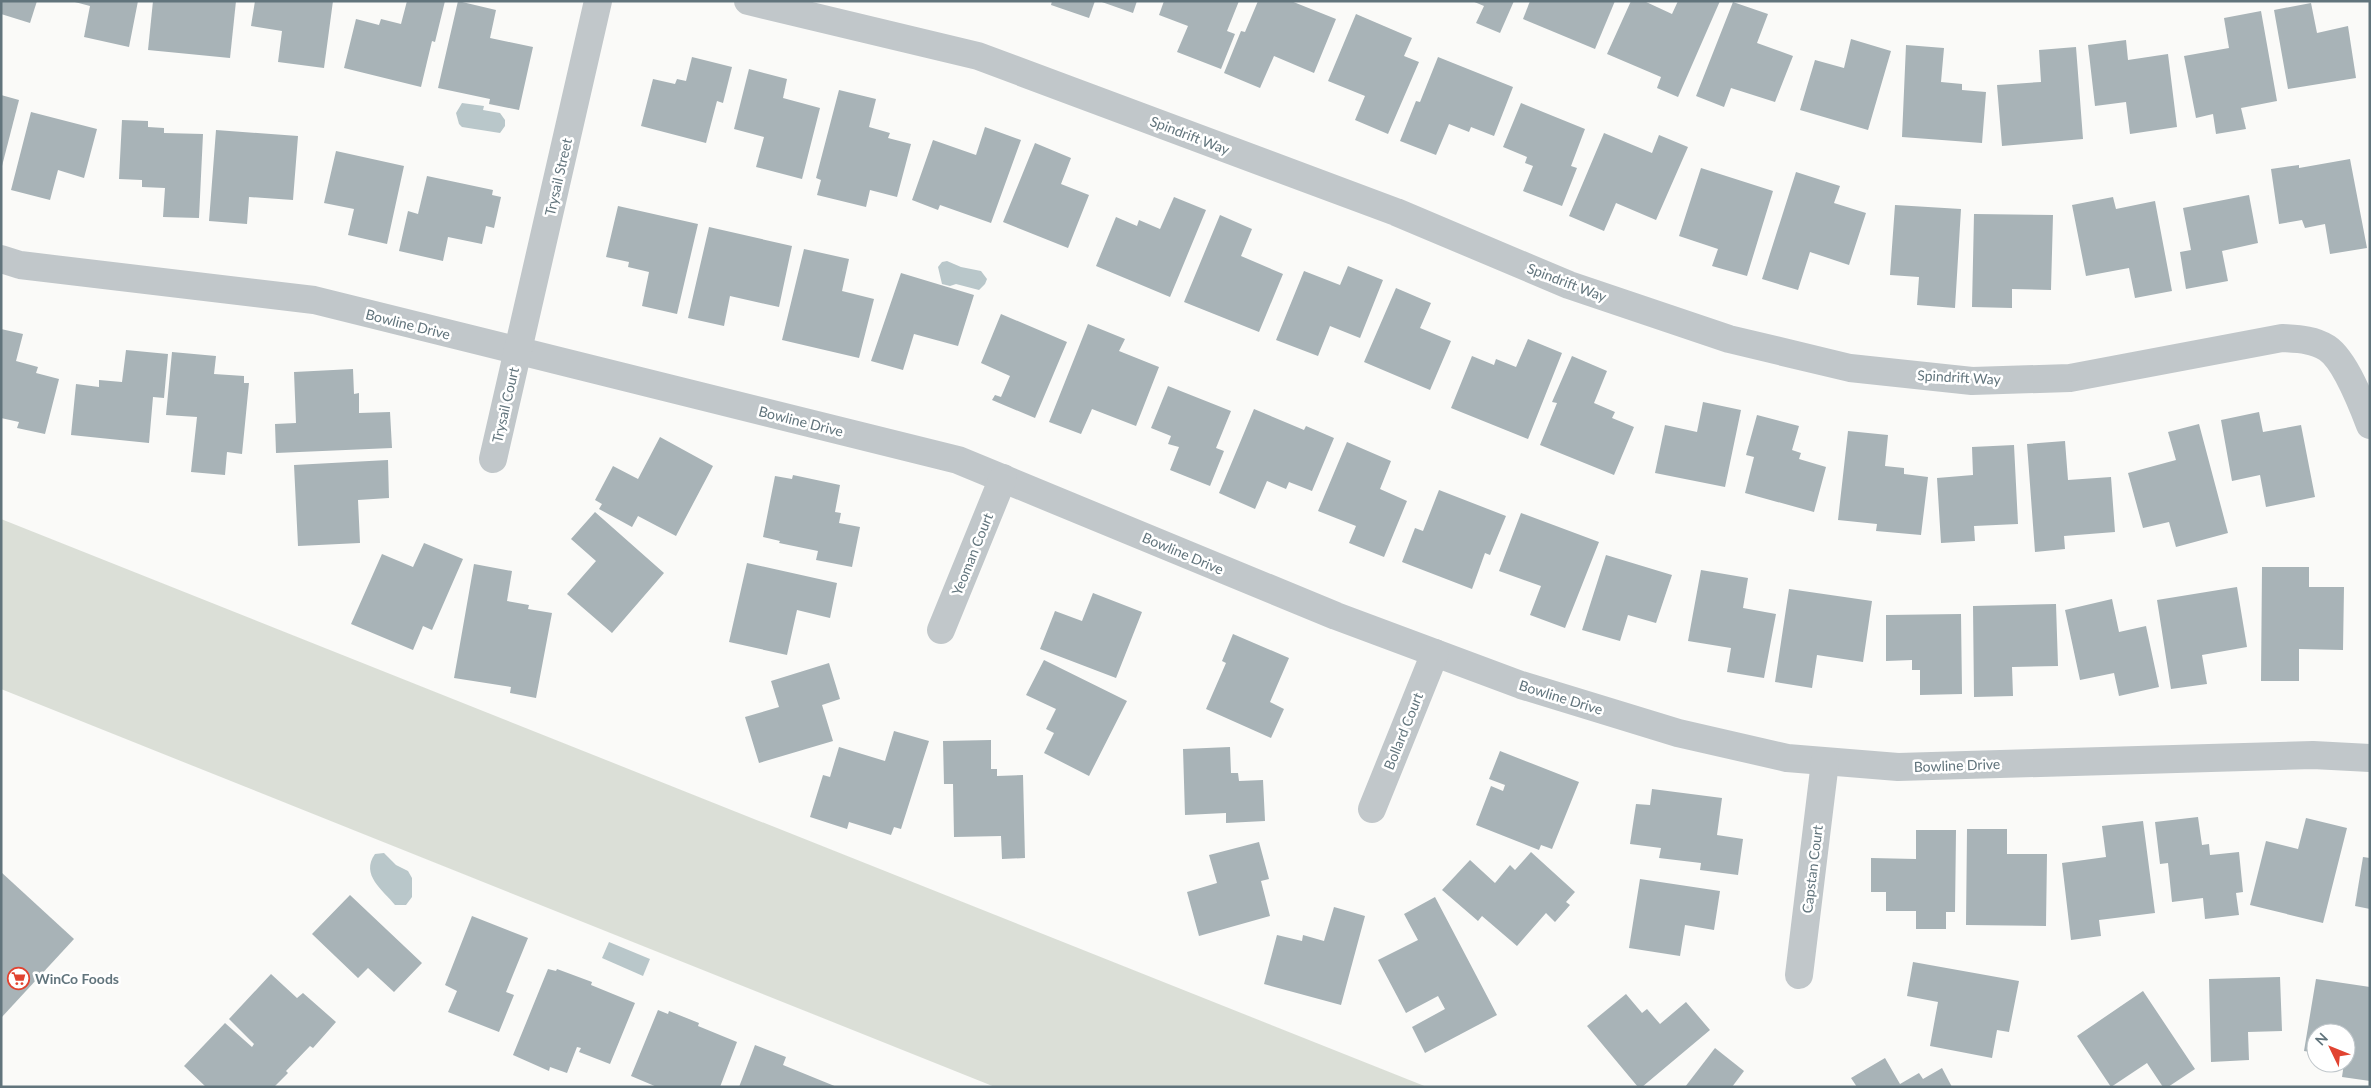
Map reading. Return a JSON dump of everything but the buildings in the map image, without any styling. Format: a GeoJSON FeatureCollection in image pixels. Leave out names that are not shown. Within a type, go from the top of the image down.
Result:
{"type":"FeatureCollection","features":[{"type":"Feature","properties":{"kind":"street","name":"Trysail Street"},"geometry":{"type":"LineString","coordinates":[[517,352],[598,1]]}},
{"type":"Feature","properties":{"kind":"street","name":"Spindrift Way"},"geometry":{"type":"LineString","coordinates":[[748,1],[978,56],[1396,212],[1569,285],[1729,339],[1850,368],[1972,381],[2070,378],[2282,338],[2309,340],[2328,348],[2340,363],[2358,393],[2370,425]]}},
{"type":"Feature","properties":{"kind":"street","name":"Bowline Drive"},"geometry":{"type":"LineString","coordinates":[[1,259],[20,265],[314,300],[517,352],[958,460],[1336,616],[1520,686],[1678,733],[1787,758],[1898,767],[2313,754],[2370,758]]}},
{"type":"Feature","properties":{"kind":"street","name":"Trysail Court"},"geometry":{"type":"LineString","coordinates":[[493,459],[517,352]]}},
{"type":"Feature","properties":{"kind":"street","name":"Yeoman Court"},"geometry":{"type":"LineString","coordinates":[[941,630],[1003,478]]}},
{"type":"Feature","properties":{"kind":"street","name":"Bollard Court"},"geometry":{"type":"LineString","coordinates":[[1372,809],[1435,654]]}},
{"type":"Feature","properties":{"kind":"street","name":"Capstan Court"},"geometry":{"type":"LineString","coordinates":[[1799,975],[1825,762]]}},
{"type":"Feature","properties":{"kind":"shaded area"},"geometry":{"type":"Polygon","coordinates":[[[462,103],[484,106],[483,110],[500,113],[505,120],[505,126],[500,133],[462,127],[459,124],[456,113],[462,103]]]}},
{"type":"Feature","properties":{"kind":"shaded area"},"geometry":{"type":"Polygon","coordinates":[[[947,261],[961,267],[981,271],[987,279],[985,284],[979,290],[956,284],[950,286],[942,284],[938,267],[942,262],[947,261]]]}},
{"type":"Feature","properties":{"kind":"shaded area"},"geometry":{"type":"Polygon","coordinates":[[[1,519],[1427,1087],[995,1087],[1,689],[1,519]]]}},
{"type":"Feature","properties":{"kind":"shaded area"},"geometry":{"type":"Polygon","coordinates":[[[384,853],[396,865],[408,871],[412,878],[412,897],[406,905],[395,905],[379,888],[372,875],[370,869],[371,862],[375,854],[384,853]]]}},
{"type":"Feature","properties":{"kind":"shaded area"},"geometry":{"type":"Polygon","coordinates":[[[609,942],[650,959],[643,976],[602,958],[609,942]]]}},
{"type":"Feature","properties":{"kind":"place","name":"WinCo Foods"},"geometry":{"type":"Point","coordinates":[19,978]}}]}
